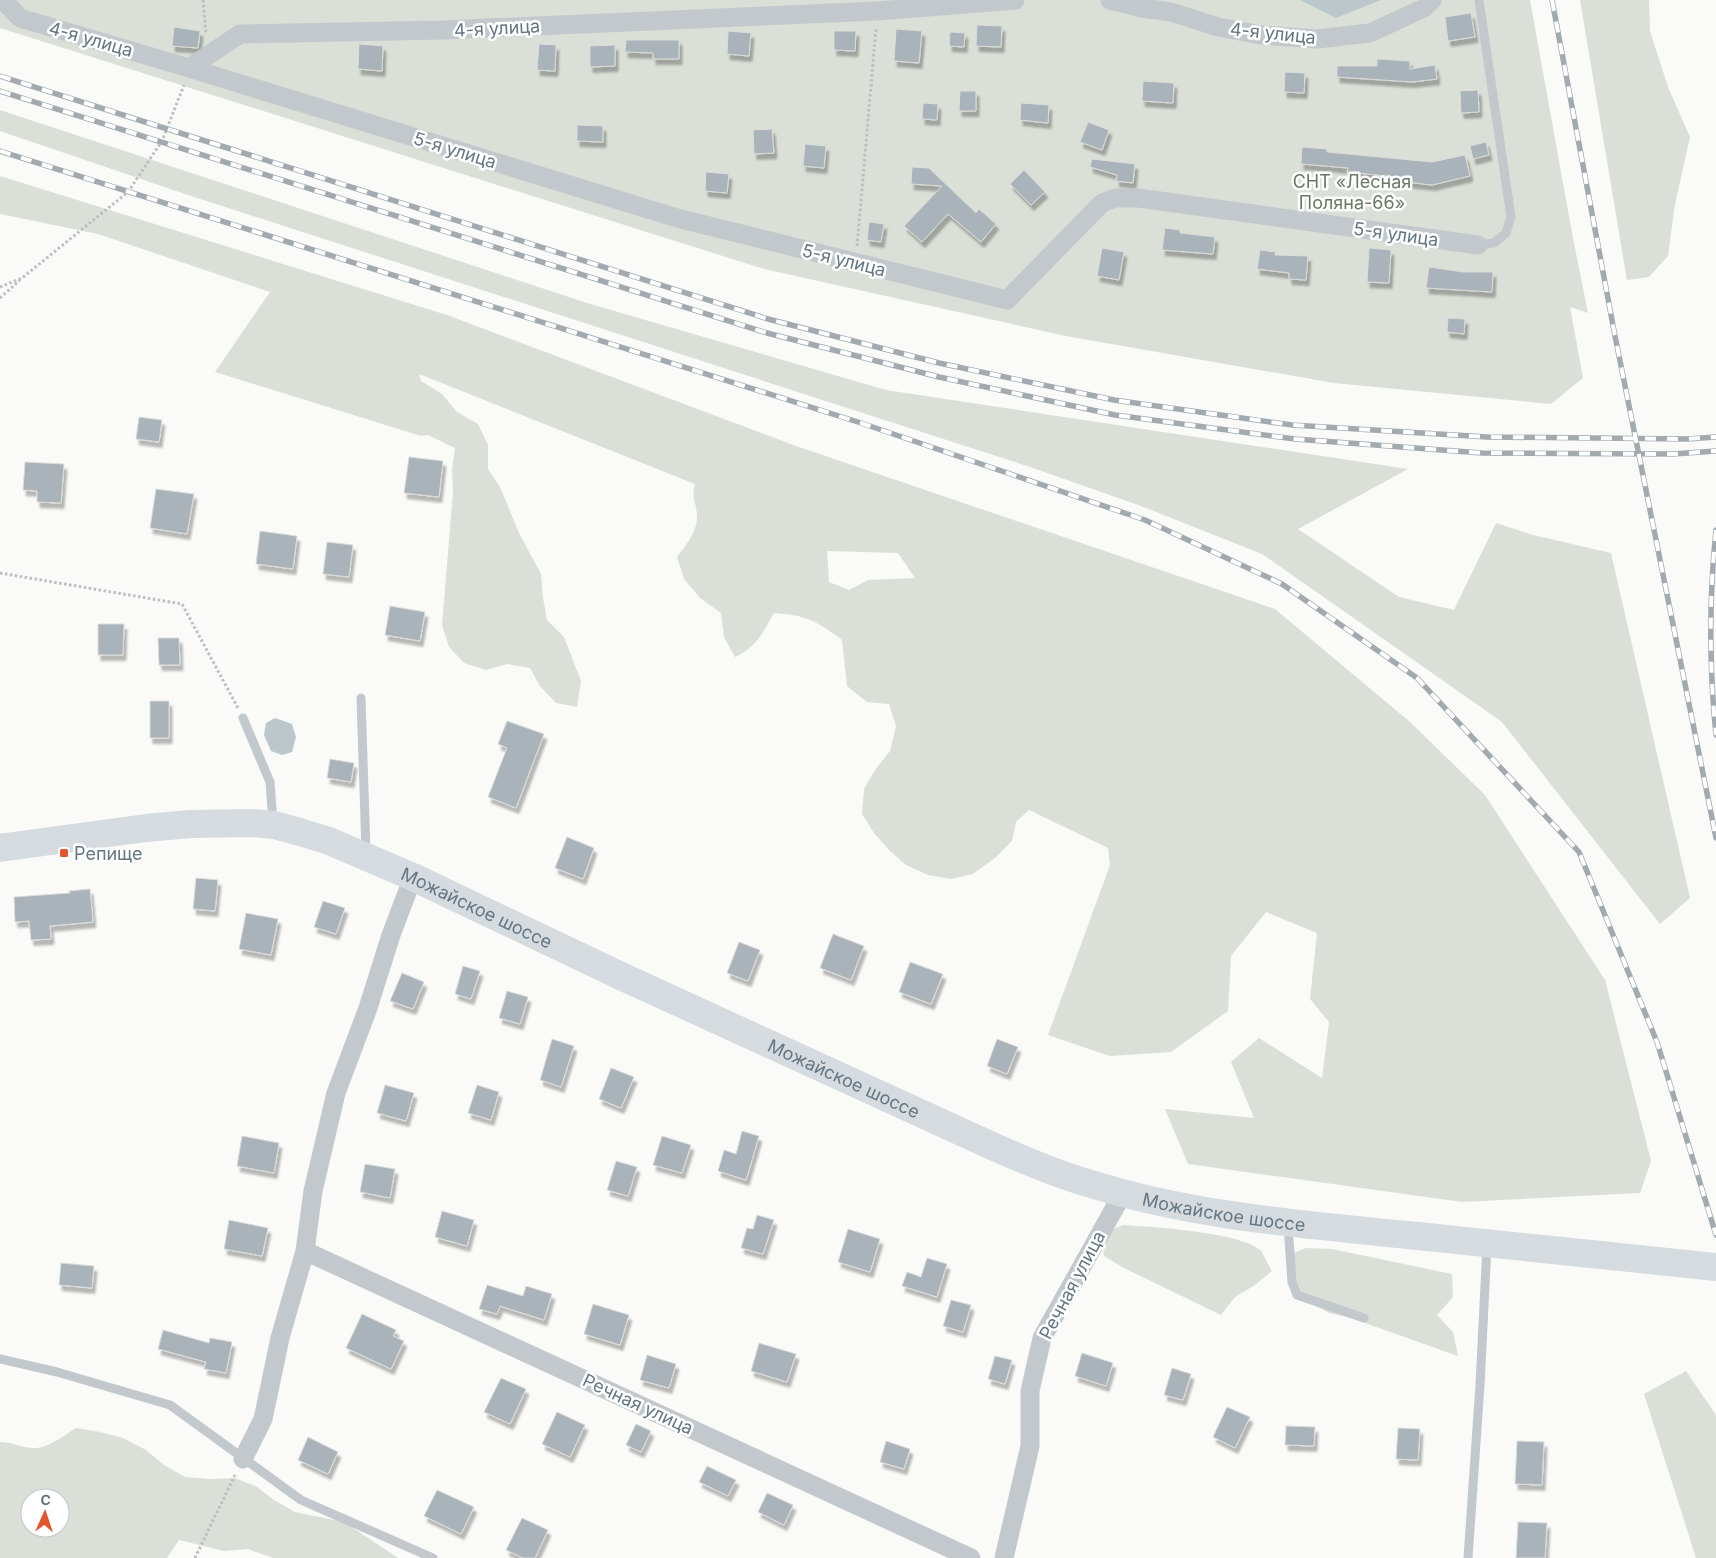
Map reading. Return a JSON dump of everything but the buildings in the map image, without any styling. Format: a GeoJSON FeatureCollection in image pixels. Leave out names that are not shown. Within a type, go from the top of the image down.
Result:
{"type":"FeatureCollection","features":[{"type":"Feature","properties":{"kind":"main road","name":"Можайское шоссе"},"geometry":{"type":"LineString","coordinates":[[0,848],[146,828],[191,824],[225,822],[274,825],[330,841],[413,877],[623,977],[1028,1162],[1123,1193],[1186,1207],[1288,1222],[1716,1267]]}},
{"type":"Feature","properties":{"kind":"street","name":"4-я улица"},"geometry":{"type":"LineString","coordinates":[[3,0],[20,18],[189,68],[240,34],[444,30],[878,11],[1015,0]]}},
{"type":"Feature","properties":{"kind":"street","name":"4-я улица"},"geometry":{"type":"LineString","coordinates":[[1110,0],[1142,8],[1171,12],[1218,27],[1261,35],[1317,39],[1370,33],[1424,8],[1432,0]]}},
{"type":"Feature","properties":{"kind":"street","name":"5-я улица"},"geometry":{"type":"LineString","coordinates":[[189,68],[677,218],[1008,300],[1102,203],[1115,198],[1138,198],[1478,245]]}},
{"type":"Feature","properties":{"kind":"street"},"geometry":{"type":"LineString","coordinates":[[243,1458],[263,1419],[280,1338],[305,1251],[313,1191],[336,1093],[368,1008],[391,935],[413,877]]}},
{"type":"Feature","properties":{"kind":"street","name":"Речная улица"},"geometry":{"type":"LineString","coordinates":[[1004,1558],[1030,1446],[1030,1390],[1042,1338],[1123,1193]]}},
{"type":"Feature","properties":{"kind":"street","name":"Речная улица"},"geometry":{"type":"LineString","coordinates":[[305,1251],[971,1558]]}},
{"type":"Feature","properties":{"kind":"lane"},"geometry":{"type":"LineString","coordinates":[[1478,245],[1494,243],[1506,232],[1511,216],[1479,0]]}},
{"type":"Feature","properties":{"kind":"lane"},"geometry":{"type":"LineString","coordinates":[[361,698],[366,857]]}},
{"type":"Feature","properties":{"kind":"lane"},"geometry":{"type":"LineString","coordinates":[[243,718],[270,782],[274,825]]}},
{"type":"Feature","properties":{"kind":"lane"},"geometry":{"type":"LineString","coordinates":[[1288,1222],[1292,1282],[1297,1295],[1364,1318]]}},
{"type":"Feature","properties":{"kind":"lane"},"geometry":{"type":"LineString","coordinates":[[1468,1558],[1480,1385],[1487,1244]]}},
{"type":"Feature","properties":{"kind":"lane"},"geometry":{"type":"LineString","coordinates":[[0,1359],[57,1372],[170,1405],[301,1500],[433,1558]]}},
{"type":"Feature","properties":{"kind":"path"},"geometry":{"type":"LineString","coordinates":[[202,0],[208,56]]}},
{"type":"Feature","properties":{"kind":"path"},"geometry":{"type":"LineString","coordinates":[[856,262],[878,11]]}},
{"type":"Feature","properties":{"kind":"path"},"geometry":{"type":"LineString","coordinates":[[0,298],[128,192],[162,141],[189,68]]}},
{"type":"Feature","properties":{"kind":"path"},"geometry":{"type":"LineString","coordinates":[[0,287],[22,278]]}},
{"type":"Feature","properties":{"kind":"path"},"geometry":{"type":"LineString","coordinates":[[0,573],[182,604],[243,718]]}},
{"type":"Feature","properties":{"kind":"path"},"geometry":{"type":"LineString","coordinates":[[195,1558],[243,1458]]}},
{"type":"Feature","properties":{"kind":"green space","name":"СНТ «Лесная Поляна-66»"},"geometry":{"type":"Polygon","coordinates":[[[0,0],[1530,0],[1588,313],[1570,307],[1583,378],[1551,404],[1334,383],[1066,336],[764,269],[0,28],[0,0]]]}},
{"type":"Feature","properties":{"kind":"green space"},"geometry":{"type":"Polygon","coordinates":[[[1580,0],[1649,0],[1650,31],[1668,87],[1690,137],[1675,204],[1668,256],[1649,277],[1627,280],[1580,0]]]}},
{"type":"Feature","properties":{"kind":"green space"},"geometry":{"type":"Polygon","coordinates":[[[0,110],[587,303],[886,390],[1408,469],[1298,529],[1399,597],[1454,610],[1496,523],[1533,535],[1611,553],[1690,898],[1660,924],[1502,722],[1262,554],[1141,506],[1030,467],[185,194],[0,131],[0,110]]]}},
{"type":"Feature","properties":{"kind":"green space"},"geometry":{"type":"Polygon","coordinates":[[[0,176],[447,315],[796,446],[1275,609],[1410,722],[1485,795],[1605,980],[1651,1161],[1640,1193],[1462,1202],[1188,1164],[1165,1109],[1254,1118],[1231,1062],[1259,1038],[1322,1078],[1329,1022],[1310,999],[1317,933],[1266,912],[1231,956],[1228,1011],[1171,1052],[1110,1056],[1048,1035],[1110,865],[1108,848],[1029,810],[1016,822],[1012,841],[995,858],[973,874],[951,879],[928,875],[906,865],[890,851],[874,833],[862,814],[864,789],[875,770],[890,751],[896,726],[889,704],[867,702],[847,686],[842,640],[825,628],[803,617],[774,613],[763,633],[754,644],[735,657],[724,637],[721,613],[700,598],[684,579],[677,557],[691,538],[696,527],[697,515],[693,493],[695,484],[419,374],[421,381],[442,394],[457,412],[478,424],[488,445],[488,469],[500,487],[519,533],[541,574],[547,620],[564,637],[581,681],[577,707],[556,703],[540,686],[530,668],[507,664],[486,670],[464,663],[449,647],[442,625],[455,448],[428,435],[421,436],[215,372],[270,292],[98,234],[0,214],[0,176]],[[827,551],[829,582],[849,590],[868,580],[915,578],[898,553],[827,551]]]}},
{"type":"Feature","properties":{"kind":"green space"},"geometry":{"type":"Polygon","coordinates":[[[1123,1225],[1196,1232],[1236,1239],[1261,1251],[1272,1271],[1255,1285],[1235,1297],[1221,1315],[1124,1268],[1104,1256],[1101,1234],[1123,1225]]]}},
{"type":"Feature","properties":{"kind":"green space"},"geometry":{"type":"Polygon","coordinates":[[[1306,1248],[1332,1249],[1452,1274],[1453,1297],[1437,1315],[1453,1332],[1458,1356],[1351,1318],[1329,1313],[1310,1303],[1295,1286],[1286,1256],[1306,1248]]]}},
{"type":"Feature","properties":{"kind":"green space"},"geometry":{"type":"Polygon","coordinates":[[[1686,1371],[1716,1415],[1716,1558],[1696,1558],[1644,1394],[1686,1371]]]}},
{"type":"Feature","properties":{"kind":"green space"},"geometry":{"type":"Polygon","coordinates":[[[76,1428],[123,1438],[146,1450],[164,1465],[185,1477],[235,1478],[257,1487],[274,1500],[295,1512],[344,1522],[398,1558],[273,1558],[248,1549],[224,1551],[179,1540],[167,1558],[0,1558],[0,1442],[37,1448],[61,1438],[76,1428]]]}},
{"type":"Feature","properties":{"kind":"shaded area"},"geometry":{"type":"Polygon","coordinates":[[[1300,0],[1381,0],[1336,18],[1300,0]]]}},
{"type":"Feature","properties":{"kind":"shaded area"},"geometry":{"type":"Polygon","coordinates":[[[275,718],[292,724],[296,737],[292,752],[282,755],[271,751],[264,735],[266,723],[275,718]]]}},
{"type":"Feature","properties":{"kind":"railway"},"geometry":{"type":"LineString","coordinates":[[1552,0],[1615,336],[1716,838]]}},
{"type":"Feature","properties":{"kind":"railway"},"geometry":{"type":"LineString","coordinates":[[0,76],[768,319],[939,363],[1114,400],[1292,425],[1487,437],[1687,439],[1716,437]]}},
{"type":"Feature","properties":{"kind":"railway"},"geometry":{"type":"LineString","coordinates":[[0,91],[767,333],[939,377],[1115,415],[1295,439],[1482,453],[1673,454],[1716,451]]}},
{"type":"Feature","properties":{"kind":"railway"},"geometry":{"type":"LineString","coordinates":[[0,151],[861,423],[1145,520],[1282,584],[1417,678],[1579,852],[1657,1042],[1716,1235]]}},
{"type":"Feature","properties":{"kind":"railway"},"geometry":{"type":"LineString","coordinates":[[1716,530],[1711,632],[1716,735]]}},
{"type":"Feature","properties":{"kind":"place","name":"Репище"},"geometry":{"type":"Point","coordinates":[64,853]}}]}
